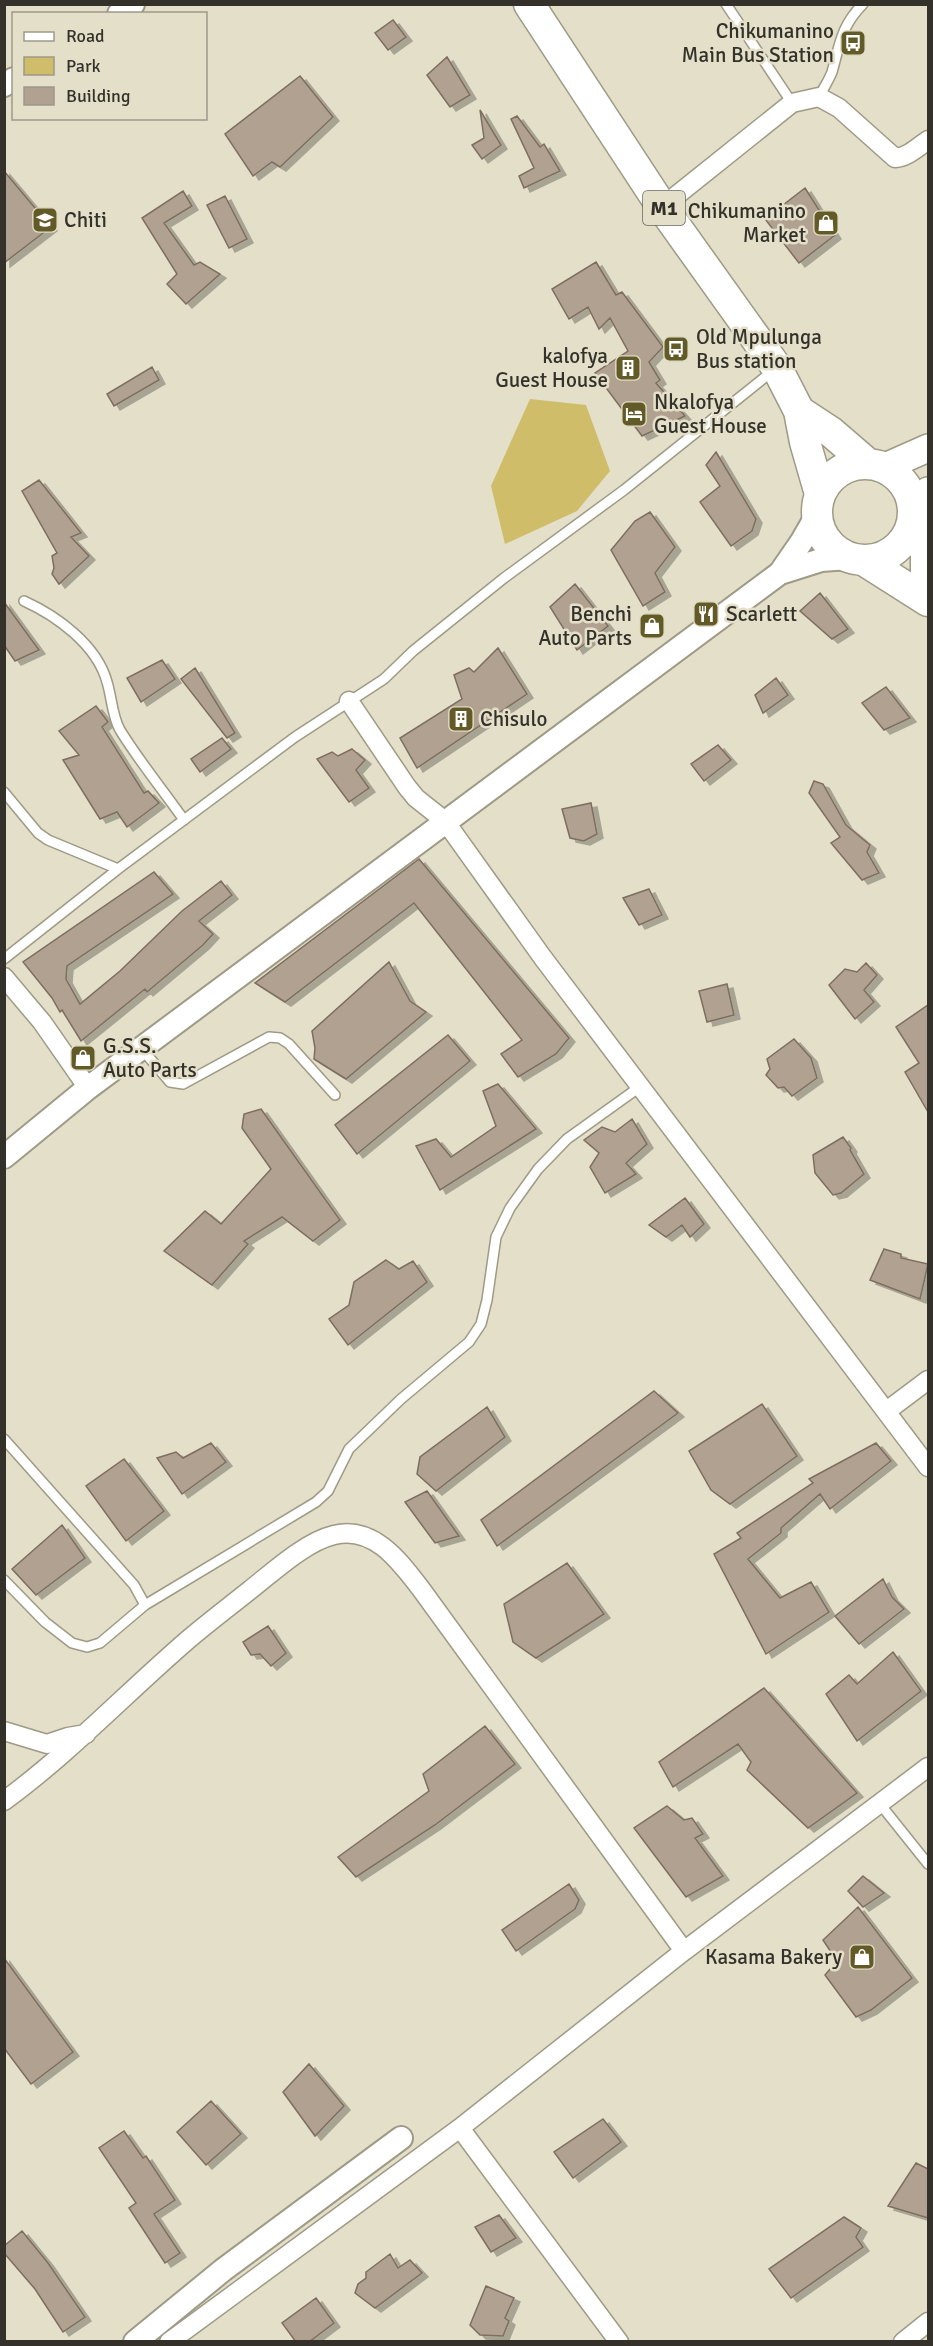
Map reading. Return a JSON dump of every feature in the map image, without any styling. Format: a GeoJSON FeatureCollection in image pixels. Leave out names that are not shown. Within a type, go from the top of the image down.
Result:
{"type":"FeatureCollection","features":[{"type":"Feature","properties":{"kind":"main road","name":"M1"},"geometry":{"type":"LineString","coordinates":[[529,4],[662,207],[777,368],[799,411],[818,504],[820,529],[826,542],[837,551],[927,599]]}},
{"type":"Feature","properties":{"kind":"main road","name":"M1"},"geometry":{"type":"LineString","coordinates":[[799,411],[876,465],[900,477],[918,510],[926,552],[927,599]]}},
{"type":"Feature","properties":{"kind":"main road"},"geometry":{"type":"LineString","coordinates":[[818,504],[831,477],[848,466],[876,465],[928,448]]}},
{"type":"Feature","properties":{"kind":"main road"},"geometry":{"type":"LineString","coordinates":[[857,560],[885,557],[902,545],[918,510]]}},
{"type":"Feature","properties":{"kind":"street"},"geometry":{"type":"LineString","coordinates":[[662,207],[792,103],[819,97],[839,108],[895,158],[901,158],[928,140]]}},
{"type":"Feature","properties":{"kind":"street"},"geometry":{"type":"LineString","coordinates":[[780,573],[802,541],[818,504]]}},
{"type":"Feature","properties":{"kind":"street"},"geometry":{"type":"LineString","coordinates":[[4,1157],[141,1048],[780,573],[821,560],[857,560]]}},
{"type":"Feature","properties":{"kind":"street"},"geometry":{"type":"LineString","coordinates":[[349,701],[416,798],[445,821],[543,958],[888,1410],[928,1467]]}},
{"type":"Feature","properties":{"kind":"street"},"geometry":{"type":"LineString","coordinates":[[4,977],[42,1022],[88,1088]]}},
{"type":"Feature","properties":{"kind":"street"},"geometry":{"type":"LineString","coordinates":[[888,1410],[928,1380]]}},
{"type":"Feature","properties":{"kind":"street"},"geometry":{"type":"LineString","coordinates":[[4,1801],[88,1734],[189,1639],[298,1552],[334,1535],[354,1535],[375,1541],[393,1554],[421,1589],[684,1951]]}},
{"type":"Feature","properties":{"kind":"street"},"geometry":{"type":"LineString","coordinates":[[4,1731],[47,1744],[68,1737],[88,1734]]}},
{"type":"Feature","properties":{"kind":"street"},"geometry":{"type":"LineString","coordinates":[[169,2342],[460,2128],[684,1951],[928,1767]]}},
{"type":"Feature","properties":{"kind":"street"},"geometry":{"type":"LineString","coordinates":[[460,2128],[619,2342]]}},
{"type":"Feature","properties":{"kind":"street"},"geometry":{"type":"LineString","coordinates":[[135,2342],[223,2270],[401,2138]]}},
{"type":"Feature","properties":{"kind":"street"},"geometry":{"type":"LineString","coordinates":[[903,2342],[928,2322]]}},
{"type":"Feature","properties":{"kind":"lane"},"geometry":{"type":"LineString","coordinates":[[726,4],[792,103]]}},
{"type":"Feature","properties":{"kind":"lane"},"geometry":{"type":"LineString","coordinates":[[819,97],[831,73],[846,24],[863,4]]}},
{"type":"Feature","properties":{"kind":"lane"},"geometry":{"type":"LineString","coordinates":[[4,959],[118,869],[295,737],[384,679],[413,651],[504,578],[624,490],[777,368]]}},
{"type":"Feature","properties":{"kind":"lane"},"geometry":{"type":"LineString","coordinates":[[24,601],[67,627],[88,650],[107,680],[119,729],[184,820]]}},
{"type":"Feature","properties":{"kind":"lane"},"geometry":{"type":"LineString","coordinates":[[4,792],[38,833],[48,840],[118,869]]}},
{"type":"Feature","properties":{"kind":"lane"},"geometry":{"type":"LineString","coordinates":[[141,1048],[170,1082],[183,1084],[269,1037],[280,1038],[289,1044],[335,1095]]}},
{"type":"Feature","properties":{"kind":"lane"},"geometry":{"type":"LineString","coordinates":[[4,1580],[45,1622],[72,1643],[87,1647],[100,1643],[145,1605],[316,1502],[328,1491],[350,1449],[401,1399],[469,1341],[481,1324],[487,1300],[496,1237],[510,1208],[538,1169],[567,1138],[641,1086]]}},
{"type":"Feature","properties":{"kind":"lane"},"geometry":{"type":"LineString","coordinates":[[4,1439],[134,1585],[145,1605]]}},
{"type":"Feature","properties":{"kind":"lane"},"geometry":{"type":"LineString","coordinates":[[880,1804],[928,1864]]}},
{"type":"Feature","properties":{"kind":"green space"},"geometry":{"type":"Polygon","coordinates":[[[530,399],[586,405],[610,471],[577,511],[505,544],[491,486],[530,399]]]}},
{"type":"Feature","properties":{"kind":"building"},"geometry":{"type":"Polygon","coordinates":[[[393,20],[406,37],[388,50],[375,33],[393,20]]]}},
{"type":"Feature","properties":{"kind":"building"},"geometry":{"type":"Polygon","coordinates":[[[447,57],[470,95],[450,107],[427,75],[447,57]]]}},
{"type":"Feature","properties":{"kind":"building"},"geometry":{"type":"Polygon","coordinates":[[[300,76],[333,117],[280,167],[272,162],[253,176],[225,134],[300,76]]]}},
{"type":"Feature","properties":{"kind":"building"},"geometry":{"type":"Polygon","coordinates":[[[480,110],[501,145],[482,159],[472,145],[484,138],[480,110]]]}},
{"type":"Feature","properties":{"kind":"building"},"geometry":{"type":"Polygon","coordinates":[[[517,116],[540,147],[544,144],[560,171],[524,188],[519,176],[534,168],[511,119],[517,116]]]}},
{"type":"Feature","properties":{"kind":"building"},"geometry":{"type":"Polygon","coordinates":[[[4,171],[51,227],[4,263],[4,171]]]}},
{"type":"Feature","properties":{"kind":"building"},"geometry":{"type":"Polygon","coordinates":[[[805,188],[835,235],[799,263],[765,219],[805,188]]]}},
{"type":"Feature","properties":{"kind":"building"},"geometry":{"type":"Polygon","coordinates":[[[183,191],[192,206],[164,223],[194,265],[200,262],[220,274],[186,304],[167,284],[177,274],[142,218],[183,191]]]}},
{"type":"Feature","properties":{"kind":"building"},"geometry":{"type":"Polygon","coordinates":[[[225,196],[247,239],[229,248],[207,205],[225,196]]]}},
{"type":"Feature","properties":{"kind":"building","name":"kalofya Guest House"},"geometry":{"type":"Polygon","coordinates":[[[596,262],[616,295],[622,292],[663,347],[649,362],[660,380],[656,383],[685,416],[642,436],[595,373],[628,351],[610,318],[599,329],[588,307],[569,319],[552,289],[596,262]]]}},
{"type":"Feature","properties":{"kind":"building"},"geometry":{"type":"Polygon","coordinates":[[[152,367],[159,380],[114,406],[107,394],[152,367]]]}},
{"type":"Feature","properties":{"kind":"building"},"geometry":{"type":"Polygon","coordinates":[[[716,452],[756,519],[752,531],[731,546],[700,502],[720,486],[706,465],[716,452]]]}},
{"type":"Feature","properties":{"kind":"building"},"geometry":{"type":"Polygon","coordinates":[[[39,480],[81,533],[71,537],[89,556],[59,584],[52,574],[54,568],[52,556],[57,553],[22,491],[39,480]]]}},
{"type":"Feature","properties":{"kind":"building"},"geometry":{"type":"Polygon","coordinates":[[[650,512],[675,547],[655,573],[665,592],[643,606],[611,550],[635,521],[650,512]]]}},
{"type":"Feature","properties":{"kind":"building"},"geometry":{"type":"Polygon","coordinates":[[[575,584],[608,626],[577,650],[550,607],[575,584]]]}},
{"type":"Feature","properties":{"kind":"building"},"geometry":{"type":"Polygon","coordinates":[[[820,593],[848,629],[832,639],[800,611],[820,593]]]}},
{"type":"Feature","properties":{"kind":"building"},"geometry":{"type":"Polygon","coordinates":[[[4,602],[39,650],[15,661],[4,645],[4,602]]]}},
{"type":"Feature","properties":{"kind":"building","name":"Chisulo"},"geometry":{"type":"Polygon","coordinates":[[[498,648],[527,694],[417,768],[400,738],[462,699],[454,675],[469,668],[474,672],[498,648]]]}},
{"type":"Feature","properties":{"kind":"building"},"geometry":{"type":"Polygon","coordinates":[[[162,660],[175,679],[141,702],[127,678],[162,660]]]}},
{"type":"Feature","properties":{"kind":"building"},"geometry":{"type":"Polygon","coordinates":[[[195,668],[235,733],[227,738],[181,679],[195,668]]]}},
{"type":"Feature","properties":{"kind":"building"},"geometry":{"type":"Polygon","coordinates":[[[776,678],[788,695],[763,713],[755,695],[776,678]]]}},
{"type":"Feature","properties":{"kind":"building"},"geometry":{"type":"Polygon","coordinates":[[[886,687],[910,718],[884,730],[862,703],[886,687]]]}},
{"type":"Feature","properties":{"kind":"building"},"geometry":{"type":"Polygon","coordinates":[[[96,706],[108,722],[102,727],[144,793],[148,791],[159,803],[127,827],[117,812],[100,819],[63,760],[79,755],[59,731],[96,706]]]}},
{"type":"Feature","properties":{"kind":"building"},"geometry":{"type":"Polygon","coordinates":[[[222,738],[231,749],[200,772],[191,759],[222,738]]]}},
{"type":"Feature","properties":{"kind":"building"},"geometry":{"type":"Polygon","coordinates":[[[718,745],[731,760],[704,781],[691,764],[718,745]]]}},
{"type":"Feature","properties":{"kind":"building"},"geometry":{"type":"Polygon","coordinates":[[[352,749],[365,760],[356,770],[369,788],[349,802],[317,759],[332,752],[338,756],[352,749]]]}},
{"type":"Feature","properties":{"kind":"building"},"geometry":{"type":"Polygon","coordinates":[[[814,781],[823,784],[846,825],[870,845],[867,852],[879,873],[862,880],[831,843],[840,837],[809,793],[814,781]]]}},
{"type":"Feature","properties":{"kind":"building"},"geometry":{"type":"Polygon","coordinates":[[[591,803],[597,834],[584,841],[570,838],[562,809],[591,803]]]}},
{"type":"Feature","properties":{"kind":"building"},"geometry":{"type":"Polygon","coordinates":[[[419,859],[569,1038],[556,1054],[518,1077],[501,1054],[522,1040],[414,903],[285,1002],[255,983],[419,859]]]}},
{"type":"Feature","properties":{"kind":"building"},"geometry":{"type":"Polygon","coordinates":[[[154,872],[173,894],[67,966],[66,979],[80,1004],[120,971],[182,911],[221,881],[232,895],[199,921],[213,934],[203,945],[147,992],[145,989],[81,1041],[62,1010],[60,1012],[52,998],[23,962],[154,872]]]}},
{"type":"Feature","properties":{"kind":"building"},"geometry":{"type":"Polygon","coordinates":[[[649,889],[662,915],[639,925],[623,898],[649,889]]]}},
{"type":"Feature","properties":{"kind":"building"},"geometry":{"type":"Polygon","coordinates":[[[389,962],[410,1001],[426,1012],[346,1079],[314,1059],[312,1031],[389,962]]]}},
{"type":"Feature","properties":{"kind":"building"},"geometry":{"type":"Polygon","coordinates":[[[866,963],[877,975],[864,990],[874,1002],[855,1019],[829,985],[845,969],[857,972],[866,963]]]}},
{"type":"Feature","properties":{"kind":"building"},"geometry":{"type":"Polygon","coordinates":[[[727,984],[734,1015],[707,1022],[699,991],[727,984]]]}},
{"type":"Feature","properties":{"kind":"building"},"geometry":{"type":"Polygon","coordinates":[[[928,1005],[928,1112],[905,1072],[919,1063],[896,1027],[928,1005]]]}},
{"type":"Feature","properties":{"kind":"building"},"geometry":{"type":"Polygon","coordinates":[[[448,1035],[470,1061],[357,1154],[335,1125],[448,1035]]]}},
{"type":"Feature","properties":{"kind":"building"},"geometry":{"type":"Polygon","coordinates":[[[794,1039],[811,1058],[817,1078],[792,1096],[784,1087],[778,1088],[766,1075],[770,1069],[767,1059],[794,1039]]]}},
{"type":"Feature","properties":{"kind":"building"},"geometry":{"type":"Polygon","coordinates":[[[498,1084],[536,1129],[440,1190],[416,1146],[436,1139],[451,1157],[496,1126],[483,1091],[498,1084]]]}},
{"type":"Feature","properties":{"kind":"building"},"geometry":{"type":"Polygon","coordinates":[[[261,1109],[340,1220],[313,1241],[282,1217],[244,1241],[248,1244],[212,1285],[164,1251],[205,1211],[221,1224],[271,1169],[242,1128],[244,1114],[261,1109]]]}},
{"type":"Feature","properties":{"kind":"building"},"geometry":{"type":"Polygon","coordinates":[[[632,1119],[647,1144],[626,1163],[636,1174],[605,1193],[590,1167],[599,1153],[584,1140],[602,1127],[615,1132],[632,1119]]]}},
{"type":"Feature","properties":{"kind":"building"},"geometry":{"type":"Polygon","coordinates":[[[843,1137],[864,1174],[841,1193],[833,1195],[815,1173],[813,1155],[843,1137]]]}},
{"type":"Feature","properties":{"kind":"building"},"geometry":{"type":"Polygon","coordinates":[[[685,1198],[704,1224],[690,1237],[682,1225],[666,1237],[649,1225],[685,1198]]]}},
{"type":"Feature","properties":{"kind":"building"},"geometry":{"type":"Polygon","coordinates":[[[884,1249],[901,1254],[901,1258],[928,1264],[920,1299],[870,1280],[884,1249]]]}},
{"type":"Feature","properties":{"kind":"building"},"geometry":{"type":"Polygon","coordinates":[[[386,1260],[399,1269],[413,1261],[427,1282],[348,1345],[329,1319],[349,1305],[354,1282],[386,1260]]]}},
{"type":"Feature","properties":{"kind":"building"},"geometry":{"type":"Polygon","coordinates":[[[654,1391],[678,1413],[497,1546],[481,1520],[654,1391]]]}},
{"type":"Feature","properties":{"kind":"building"},"geometry":{"type":"Polygon","coordinates":[[[762,1404],[797,1456],[730,1504],[711,1490],[689,1451],[762,1404]]]}},
{"type":"Feature","properties":{"kind":"building"},"geometry":{"type":"Polygon","coordinates":[[[487,1407],[505,1437],[436,1491],[417,1474],[420,1457],[487,1407]]]}},
{"type":"Feature","properties":{"kind":"building"},"geometry":{"type":"Polygon","coordinates":[[[211,1443],[226,1462],[182,1494],[157,1458],[176,1452],[183,1458],[211,1443]]]}},
{"type":"Feature","properties":{"kind":"building"},"geometry":{"type":"Polygon","coordinates":[[[876,1443],[891,1461],[830,1509],[820,1494],[781,1528],[781,1533],[748,1559],[780,1598],[811,1582],[829,1612],[766,1654],[714,1554],[741,1538],[737,1533],[813,1483],[809,1479],[876,1443]]]}},
{"type":"Feature","properties":{"kind":"building"},"geometry":{"type":"Polygon","coordinates":[[[124,1459],[164,1511],[126,1541],[86,1486],[124,1459]]]}},
{"type":"Feature","properties":{"kind":"building"},"geometry":{"type":"Polygon","coordinates":[[[427,1491],[459,1536],[435,1543],[405,1502],[427,1491]]]}},
{"type":"Feature","properties":{"kind":"building"},"geometry":{"type":"Polygon","coordinates":[[[62,1525],[85,1558],[36,1595],[12,1569],[62,1525]]]}},
{"type":"Feature","properties":{"kind":"building"},"geometry":{"type":"Polygon","coordinates":[[[567,1563],[604,1614],[536,1658],[513,1642],[504,1604],[567,1563]]]}},
{"type":"Feature","properties":{"kind":"building"},"geometry":{"type":"Polygon","coordinates":[[[883,1579],[892,1597],[904,1609],[859,1644],[835,1616],[883,1579]]]}},
{"type":"Feature","properties":{"kind":"building"},"geometry":{"type":"Polygon","coordinates":[[[268,1626],[286,1653],[271,1666],[260,1654],[251,1655],[243,1642],[268,1626]]]}},
{"type":"Feature","properties":{"kind":"building"},"geometry":{"type":"Polygon","coordinates":[[[893,1652],[921,1691],[857,1741],[826,1694],[849,1675],[857,1684],[893,1652]]]}},
{"type":"Feature","properties":{"kind":"building"},"geometry":{"type":"Polygon","coordinates":[[[764,1688],[857,1793],[808,1828],[747,1770],[751,1762],[738,1744],[673,1787],[659,1762],[764,1688]]]}},
{"type":"Feature","properties":{"kind":"building"},"geometry":{"type":"Polygon","coordinates":[[[485,1726],[515,1764],[435,1825],[356,1877],[338,1857],[429,1791],[423,1774],[485,1726]]]}},
{"type":"Feature","properties":{"kind":"building"},"geometry":{"type":"Polygon","coordinates":[[[667,1806],[684,1820],[692,1818],[703,1834],[695,1838],[723,1876],[686,1897],[634,1828],[667,1806]]]}},
{"type":"Feature","properties":{"kind":"building"},"geometry":{"type":"Polygon","coordinates":[[[863,1876],[884,1893],[863,1907],[848,1891],[863,1876]]]}},
{"type":"Feature","properties":{"kind":"building"},"geometry":{"type":"Polygon","coordinates":[[[569,1884],[579,1900],[575,1909],[516,1951],[502,1930],[569,1884]]]}},
{"type":"Feature","properties":{"kind":"building"},"geometry":{"type":"Polygon","coordinates":[[[858,1907],[912,1978],[871,2010],[856,2017],[825,1975],[837,1961],[823,1940],[858,1907]]]}},
{"type":"Feature","properties":{"kind":"building"},"geometry":{"type":"Polygon","coordinates":[[[4,1958],[73,2052],[31,2084],[4,2048],[4,1958]]]}},
{"type":"Feature","properties":{"kind":"building"},"geometry":{"type":"Polygon","coordinates":[[[309,2064],[344,2106],[315,2136],[283,2092],[309,2064]]]}},
{"type":"Feature","properties":{"kind":"building"},"geometry":{"type":"Polygon","coordinates":[[[211,2101],[241,2134],[206,2165],[177,2132],[211,2101]]]}},
{"type":"Feature","properties":{"kind":"building"},"geometry":{"type":"Polygon","coordinates":[[[603,2119],[621,2142],[573,2178],[554,2152],[603,2119]]]}},
{"type":"Feature","properties":{"kind":"building"},"geometry":{"type":"Polygon","coordinates":[[[124,2131],[143,2158],[146,2156],[175,2200],[154,2214],[180,2253],[165,2263],[129,2208],[136,2203],[99,2148],[124,2131]]]}},
{"type":"Feature","properties":{"kind":"building"},"geometry":{"type":"Polygon","coordinates":[[[916,2163],[928,2169],[928,2218],[888,2206],[916,2163]]]}},
{"type":"Feature","properties":{"kind":"building"},"geometry":{"type":"Polygon","coordinates":[[[499,2215],[516,2238],[491,2252],[475,2227],[499,2215]]]}},
{"type":"Feature","properties":{"kind":"building"},"geometry":{"type":"Polygon","coordinates":[[[844,2217],[861,2228],[856,2237],[863,2247],[791,2298],[769,2269],[844,2217]]]}},
{"type":"Feature","properties":{"kind":"building"},"geometry":{"type":"Polygon","coordinates":[[[22,2231],[48,2263],[85,2317],[63,2332],[35,2289],[4,2253],[4,2246],[22,2231]]]}},
{"type":"Feature","properties":{"kind":"building"},"geometry":{"type":"Polygon","coordinates":[[[390,2254],[398,2268],[410,2260],[422,2273],[375,2308],[355,2293],[358,2284],[366,2278],[366,2272],[390,2254]]]}},
{"type":"Feature","properties":{"kind":"building"},"geometry":{"type":"Polygon","coordinates":[[[486,2286],[514,2298],[505,2318],[509,2321],[503,2336],[480,2335],[470,2325],[486,2286]]]}},
{"type":"Feature","properties":{"kind":"building"},"geometry":{"type":"Polygon","coordinates":[[[316,2298],[334,2323],[309,2342],[296,2342],[282,2323],[316,2298]]]}},
{"type":"Feature","properties":{"kind":"place","name":"Chikumanino Main Bus Station"},"geometry":{"type":"Point","coordinates":[853,43]}},
{"type":"Feature","properties":{"kind":"place","name":"Chiti"},"geometry":{"type":"Point","coordinates":[45,220]}},
{"type":"Feature","properties":{"kind":"place","name":"Chikumanino Market"},"geometry":{"type":"Point","coordinates":[826,223]}},
{"type":"Feature","properties":{"kind":"place","name":"Old Mpulunga Bus station"},"geometry":{"type":"Point","coordinates":[676,349]}},
{"type":"Feature","properties":{"kind":"place","name":"kalofya Guest House"},"geometry":{"type":"Point","coordinates":[628,368]}},
{"type":"Feature","properties":{"kind":"place","name":"Nkalofya Guest House"},"geometry":{"type":"Point","coordinates":[634,414]}},
{"type":"Feature","properties":{"kind":"place","name":"Scarlett"},"geometry":{"type":"Point","coordinates":[706,614]}},
{"type":"Feature","properties":{"kind":"place","name":"Benchi Auto Parts"},"geometry":{"type":"Point","coordinates":[652,626]}},
{"type":"Feature","properties":{"kind":"place","name":"Chisulo"},"geometry":{"type":"Point","coordinates":[461,719]}},
{"type":"Feature","properties":{"kind":"place","name":"G.S.S. Auto Parts"},"geometry":{"type":"Point","coordinates":[83,1058]}},
{"type":"Feature","properties":{"kind":"place","name":"Kasama Bakery"},"geometry":{"type":"Point","coordinates":[862,1957]}}]}
